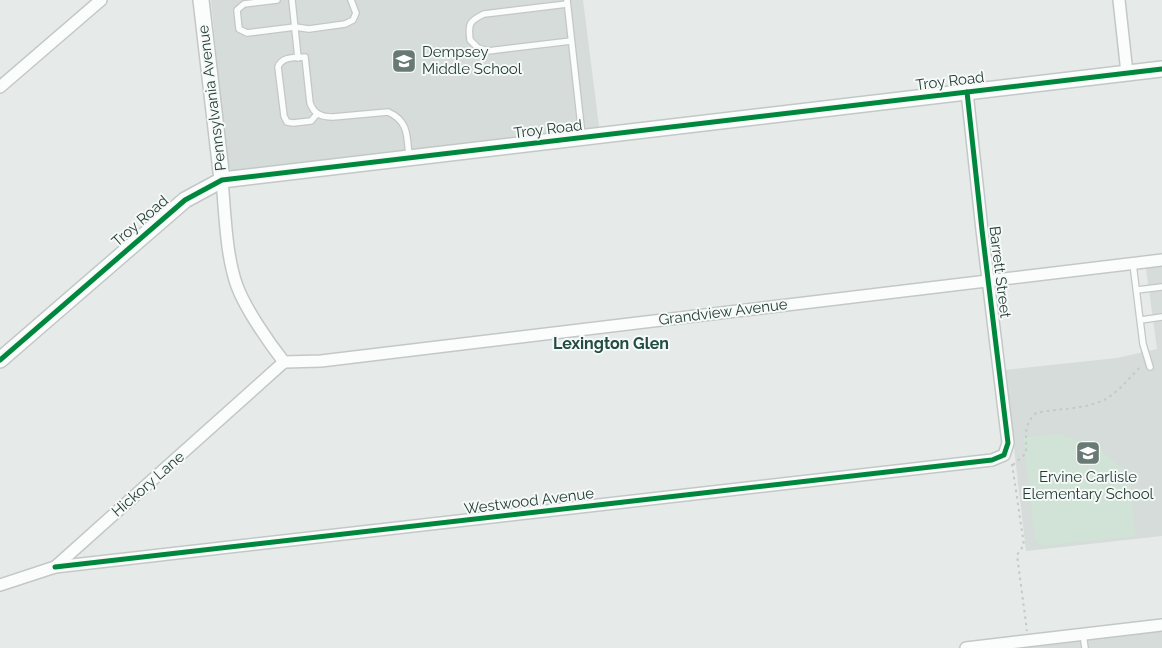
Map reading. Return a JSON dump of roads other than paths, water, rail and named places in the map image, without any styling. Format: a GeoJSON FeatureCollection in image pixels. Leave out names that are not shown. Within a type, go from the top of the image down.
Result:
{"type":"FeatureCollection","features":[{"type":"Feature","properties":{"kind":"street"},"geometry":{"type":"LineString","coordinates":[[0,87],[101,0]]}},
{"type":"Feature","properties":{"kind":"street","name":"Pennsylvania Avenue"},"geometry":{"type":"LineString","coordinates":[[201,0],[230,254],[238,287],[274,349],[284,362]]}},
{"type":"Feature","properties":{"kind":"street"},"geometry":{"type":"LineString","coordinates":[[1119,0],[1127,73]]}},
{"type":"Feature","properties":{"kind":"street","name":"Troy Road"},"geometry":{"type":"LineString","coordinates":[[0,360],[184,200],[222,180],[1162,69]]}},
{"type":"Feature","properties":{"kind":"street","name":"Barrett Street"},"geometry":{"type":"LineString","coordinates":[[967,92],[1008,443],[1004,455]]}},
{"type":"Feature","properties":{"kind":"street","name":"Grandview Avenue"},"geometry":{"type":"LineString","coordinates":[[284,362],[330,360],[1162,260]]}},
{"type":"Feature","properties":{"kind":"street","name":"Hickory Lane"},"geometry":{"type":"LineString","coordinates":[[0,585],[55,567],[284,362]]}},
{"type":"Feature","properties":{"kind":"street","name":"Westwood Avenue"},"geometry":{"type":"LineString","coordinates":[[55,567],[984,461],[1004,455]]}},
{"type":"Feature","properties":{"kind":"street"},"geometry":{"type":"LineString","coordinates":[[966,648],[1162,625]]}},
{"type":"Feature","properties":{"kind":"lane"},"geometry":{"type":"LineString","coordinates":[[277,0],[244,4],[237,10],[240,29],[247,33],[295,28],[309,29],[345,24],[353,20],[356,13],[351,0]]}},
{"type":"Feature","properties":{"kind":"lane"},"geometry":{"type":"LineString","coordinates":[[292,0],[298,58]]}},
{"type":"Feature","properties":{"kind":"lane"},"geometry":{"type":"LineString","coordinates":[[571,41],[488,51],[478,48],[470,40],[469,27],[473,19],[484,14],[567,2],[582,138]]}},
{"type":"Feature","properties":{"kind":"lane"},"geometry":{"type":"LineString","coordinates":[[317,114],[311,121],[287,122],[284,116],[278,67],[284,59],[305,57],[310,102],[312,110],[317,114],[324,117],[388,112],[396,115],[406,127],[409,157]]}},
{"type":"Feature","properties":{"kind":"lane"},"geometry":{"type":"LineString","coordinates":[[1133,264],[1143,344],[1149,364]]}},
{"type":"Feature","properties":{"kind":"lane"},"geometry":{"type":"LineString","coordinates":[[1137,290],[1162,286]]}},
{"type":"Feature","properties":{"kind":"lane"},"geometry":{"type":"LineString","coordinates":[[1141,320],[1162,318]]}},
{"type":"Feature","properties":{"kind":"lane"},"geometry":{"type":"LineString","coordinates":[[1083,634],[1084,648]]}},
{"type":"Feature","properties":{"kind":"place","name":"Dempsey Middle School"},"geometry":{"type":"Point","coordinates":[404,61]}},
{"type":"Feature","properties":{"kind":"place","name":"Ervine Carlisle Elementary School"},"geometry":{"type":"Point","coordinates":[1088,453]}},
{"type":"Feature","properties":{"kind":"district","name":"Lexington Glen"},"geometry":{"type":"Point","coordinates":[611,343]}}]}
